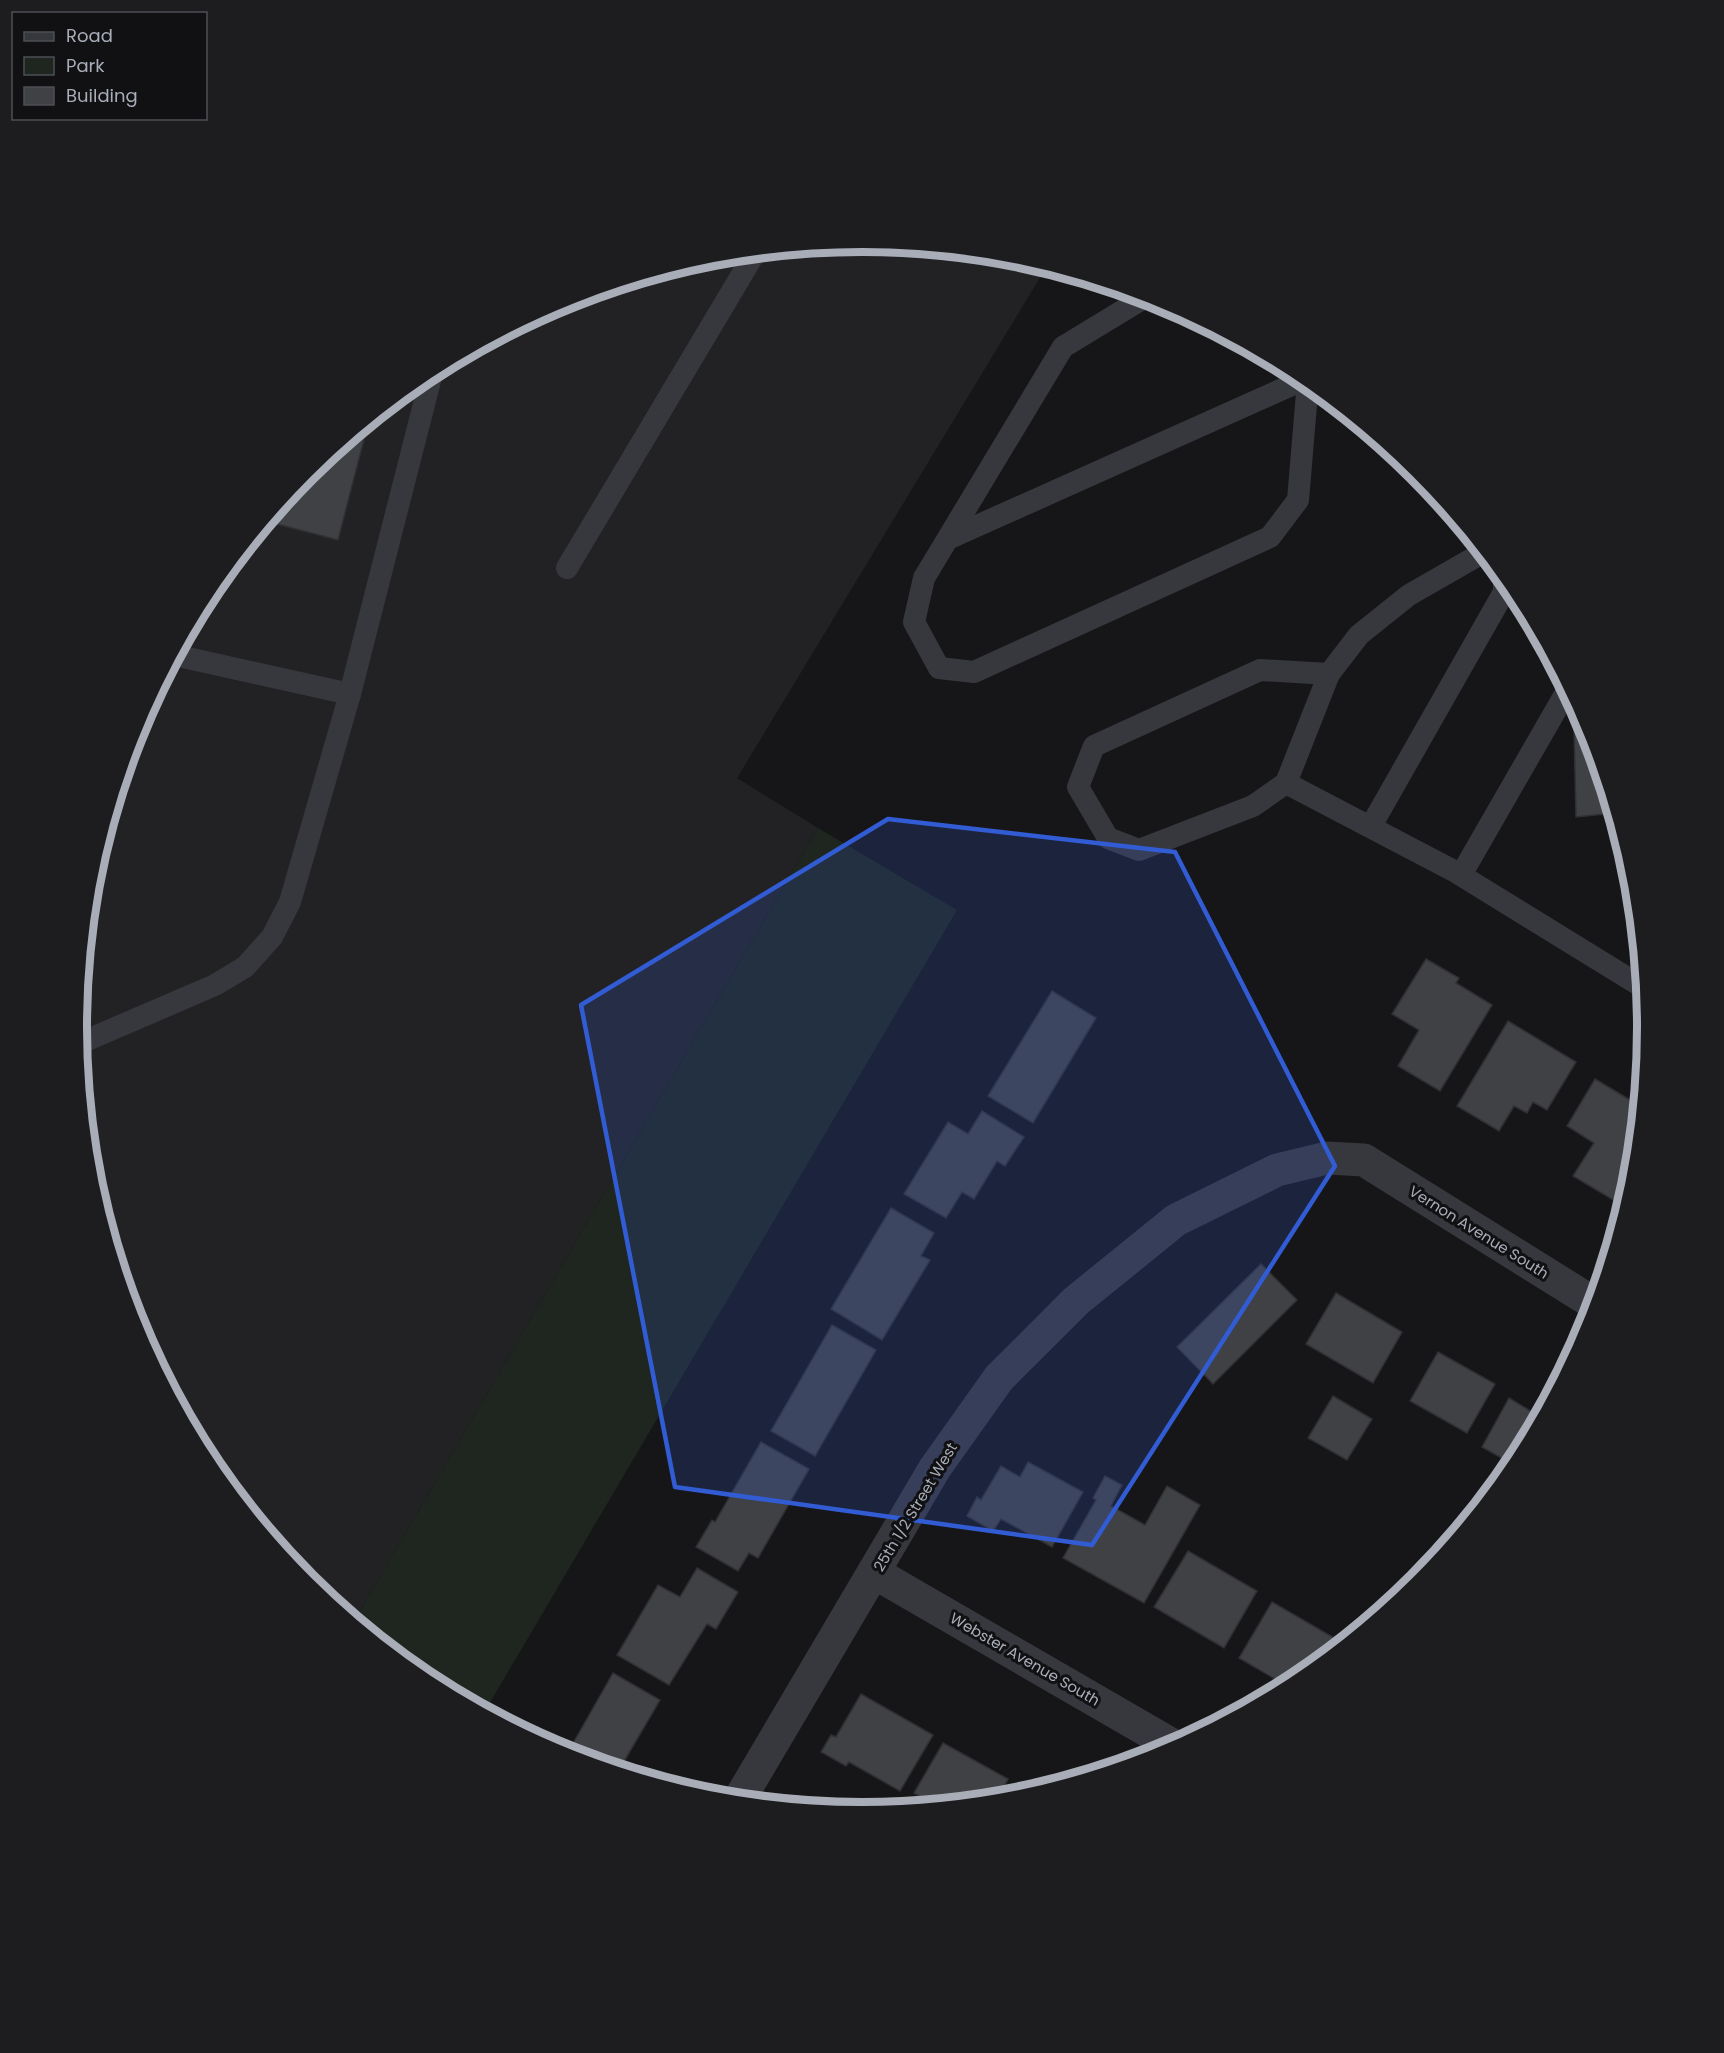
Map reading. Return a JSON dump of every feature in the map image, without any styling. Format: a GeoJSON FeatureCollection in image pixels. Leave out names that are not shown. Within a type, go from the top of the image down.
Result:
{"type":"FeatureCollection","features":[{"type":"Feature","properties":{"kind":"street","name":"25th 1/2 Street West"},"geometry":{"type":"LineString","coordinates":[[744,1792],[935,1468],[999,1378],[1076,1301],[1176,1220],[1277,1170],[1327,1158],[1364,1160]]}},
{"type":"Feature","properties":{"kind":"street","name":"Vernon Avenue South"},"geometry":{"type":"LineString","coordinates":[[1364,1160],[1587,1299]]}},
{"type":"Feature","properties":{"kind":"street","name":"Webster Avenue South"},"geometry":{"type":"LineString","coordinates":[[875,1573],[1164,1740]]}},
{"type":"Feature","properties":{"kind":"lane"},"geometry":{"type":"LineString","coordinates":[[567,568],[751,260]]}},
{"type":"Feature","properties":{"kind":"lane"},"geometry":{"type":"LineString","coordinates":[[1137,302],[1063,347],[924,578],[914,622],[939,668],[974,672],[1270,537],[1298,500],[1305,391]]}},
{"type":"Feature","properties":{"kind":"lane"},"geometry":{"type":"LineString","coordinates":[[88,1040],[215,985],[245,967],[272,937],[290,902],[350,694],[429,383]]}},
{"type":"Feature","properties":{"kind":"lane"},"geometry":{"type":"LineString","coordinates":[[950,538],[1296,384]]}},
{"type":"Feature","properties":{"kind":"lane"},"geometry":{"type":"LineString","coordinates":[[1329,674],[1260,669],[1094,746],[1078,787],[1108,838],[1139,850],[1253,806],[1286,783],[1329,674],[1359,634],[1409,595],[1478,556]]}},
{"type":"Feature","properties":{"kind":"lane"},"geometry":{"type":"LineString","coordinates":[[1371,826],[1504,593]]}},
{"type":"Feature","properties":{"kind":"lane"},"geometry":{"type":"LineString","coordinates":[[182,657],[350,694]]}},
{"type":"Feature","properties":{"kind":"lane"},"geometry":{"type":"LineString","coordinates":[[1461,875],[1563,697]]}},
{"type":"Feature","properties":{"kind":"lane"},"geometry":{"type":"LineString","coordinates":[[1286,783],[1461,875],[1635,983]]}},
{"type":"Feature","properties":{"kind":"highlighted area"},"geometry":{"type":"Polygon","coordinates":[[[888,819],[1175,852],[1335,1166],[1092,1545],[675,1487],[581,1005],[888,819]]]}},
{"type":"Feature","properties":{"kind":"shaded area"},"geometry":{"type":"Polygon","coordinates":[[[811,253],[913,253],[963,258],[1043,273],[737,778],[818,828],[358,1615],[314,1575],[279,1537],[247,1498],[191,1414],[146,1323],[128,1276],[113,1227],[102,1178],[94,1128],[87,1026],[94,925],[102,875],[113,826],[128,777],[167,684],[191,639],[247,555],[279,516],[314,478],[351,444],[431,382],[519,331],[565,310],[661,278],[711,266],[811,253]]]}},
{"type":"Feature","properties":{"kind":"green space"},"geometry":{"type":"Polygon","coordinates":[[[818,828],[957,910],[488,1706],[431,1671],[358,1615],[818,828]]]}},
{"type":"Feature","properties":{"kind":"building"},"geometry":{"type":"Polygon","coordinates":[[[366,432],[338,540],[273,523],[314,478],[366,432]]]}},
{"type":"Feature","properties":{"kind":"building"},"geometry":{"type":"Polygon","coordinates":[[[1574,729],[1578,730],[1607,814],[1576,817],[1574,729]]]}},
{"type":"Feature","properties":{"kind":"building"},"geometry":{"type":"Polygon","coordinates":[[[1426,959],[1459,978],[1456,983],[1492,1005],[1440,1091],[1398,1066],[1419,1030],[1392,1014],[1426,959]]]}},
{"type":"Feature","properties":{"kind":"building"},"geometry":{"type":"Polygon","coordinates":[[[1052,991],[1096,1018],[1033,1123],[988,1096],[1052,991]]]}},
{"type":"Feature","properties":{"kind":"building"},"geometry":{"type":"Polygon","coordinates":[[[1508,1021],[1576,1062],[1547,1110],[1533,1102],[1527,1113],[1514,1106],[1499,1131],[1457,1106],[1508,1021]]]}},
{"type":"Feature","properties":{"kind":"building"},"geometry":{"type":"Polygon","coordinates":[[[1595,1079],[1633,1102],[1622,1178],[1615,1201],[1573,1176],[1594,1143],[1567,1126],[1595,1079]]]}},
{"type":"Feature","properties":{"kind":"building"},"geometry":{"type":"Polygon","coordinates":[[[982,1111],[1024,1137],[1005,1166],[997,1161],[974,1199],[962,1192],[946,1218],[904,1194],[948,1122],[968,1134],[982,1111]]]}},
{"type":"Feature","properties":{"kind":"building"},"geometry":{"type":"Polygon","coordinates":[[[891,1208],[934,1233],[921,1256],[930,1260],[882,1340],[831,1309],[891,1208]]]}},
{"type":"Feature","properties":{"kind":"building"},"geometry":{"type":"Polygon","coordinates":[[[1261,1264],[1297,1300],[1213,1384],[1177,1347],[1261,1264]]]}},
{"type":"Feature","properties":{"kind":"building"},"geometry":{"type":"Polygon","coordinates":[[[1336,1293],[1402,1332],[1373,1383],[1306,1344],[1336,1293]]]}},
{"type":"Feature","properties":{"kind":"building"},"geometry":{"type":"Polygon","coordinates":[[[832,1325],[876,1350],[815,1456],[771,1431],[832,1325]]]}},
{"type":"Feature","properties":{"kind":"building"},"geometry":{"type":"Polygon","coordinates":[[[1438,1352],[1495,1384],[1467,1433],[1410,1401],[1438,1352]]]}},
{"type":"Feature","properties":{"kind":"building"},"geometry":{"type":"Polygon","coordinates":[[[1333,1396],[1372,1419],[1347,1460],[1308,1438],[1333,1396]]]}},
{"type":"Feature","properties":{"kind":"building"},"geometry":{"type":"Polygon","coordinates":[[[1509,1398],[1534,1413],[1504,1460],[1482,1447],[1509,1398]]]}},
{"type":"Feature","properties":{"kind":"building"},"geometry":{"type":"Polygon","coordinates":[[[761,1442],[809,1469],[758,1558],[749,1553],[738,1571],[696,1547],[712,1520],[715,1522],[761,1442]]]}},
{"type":"Feature","properties":{"kind":"building"},"geometry":{"type":"Polygon","coordinates":[[[1028,1462],[1083,1492],[1052,1547],[1001,1519],[993,1531],[967,1516],[977,1497],[981,1500],[1001,1466],[1020,1477],[1028,1462]]]}},
{"type":"Feature","properties":{"kind":"building"},"geometry":{"type":"Polygon","coordinates":[[[1105,1476],[1122,1485],[1111,1506],[1145,1525],[1167,1486],[1200,1505],[1144,1603],[1063,1558],[1096,1500],[1093,1498],[1105,1476]]]}},
{"type":"Feature","properties":{"kind":"building"},"geometry":{"type":"Polygon","coordinates":[[[1188,1551],[1257,1591],[1224,1648],[1154,1607],[1188,1551]]]}},
{"type":"Feature","properties":{"kind":"building"},"geometry":{"type":"Polygon","coordinates":[[[697,1568],[738,1592],[716,1629],[707,1624],[669,1685],[617,1655],[658,1585],[680,1597],[697,1568]]]}},
{"type":"Feature","properties":{"kind":"building"},"geometry":{"type":"Polygon","coordinates":[[[1272,1602],[1336,1639],[1278,1680],[1239,1658],[1272,1602]]]}},
{"type":"Feature","properties":{"kind":"building"},"geometry":{"type":"Polygon","coordinates":[[[613,1673],[660,1700],[623,1763],[572,1745],[613,1673]]]}},
{"type":"Feature","properties":{"kind":"building"},"geometry":{"type":"Polygon","coordinates":[[[861,1694],[933,1735],[900,1791],[849,1762],[846,1766],[821,1752],[831,1735],[836,1737],[861,1694]]]}},
{"type":"Feature","properties":{"kind":"building"},"geometry":{"type":"Polygon","coordinates":[[[943,1743],[1008,1779],[1003,1789],[963,1795],[924,1799],[914,1793],[943,1743]]]}}]}
